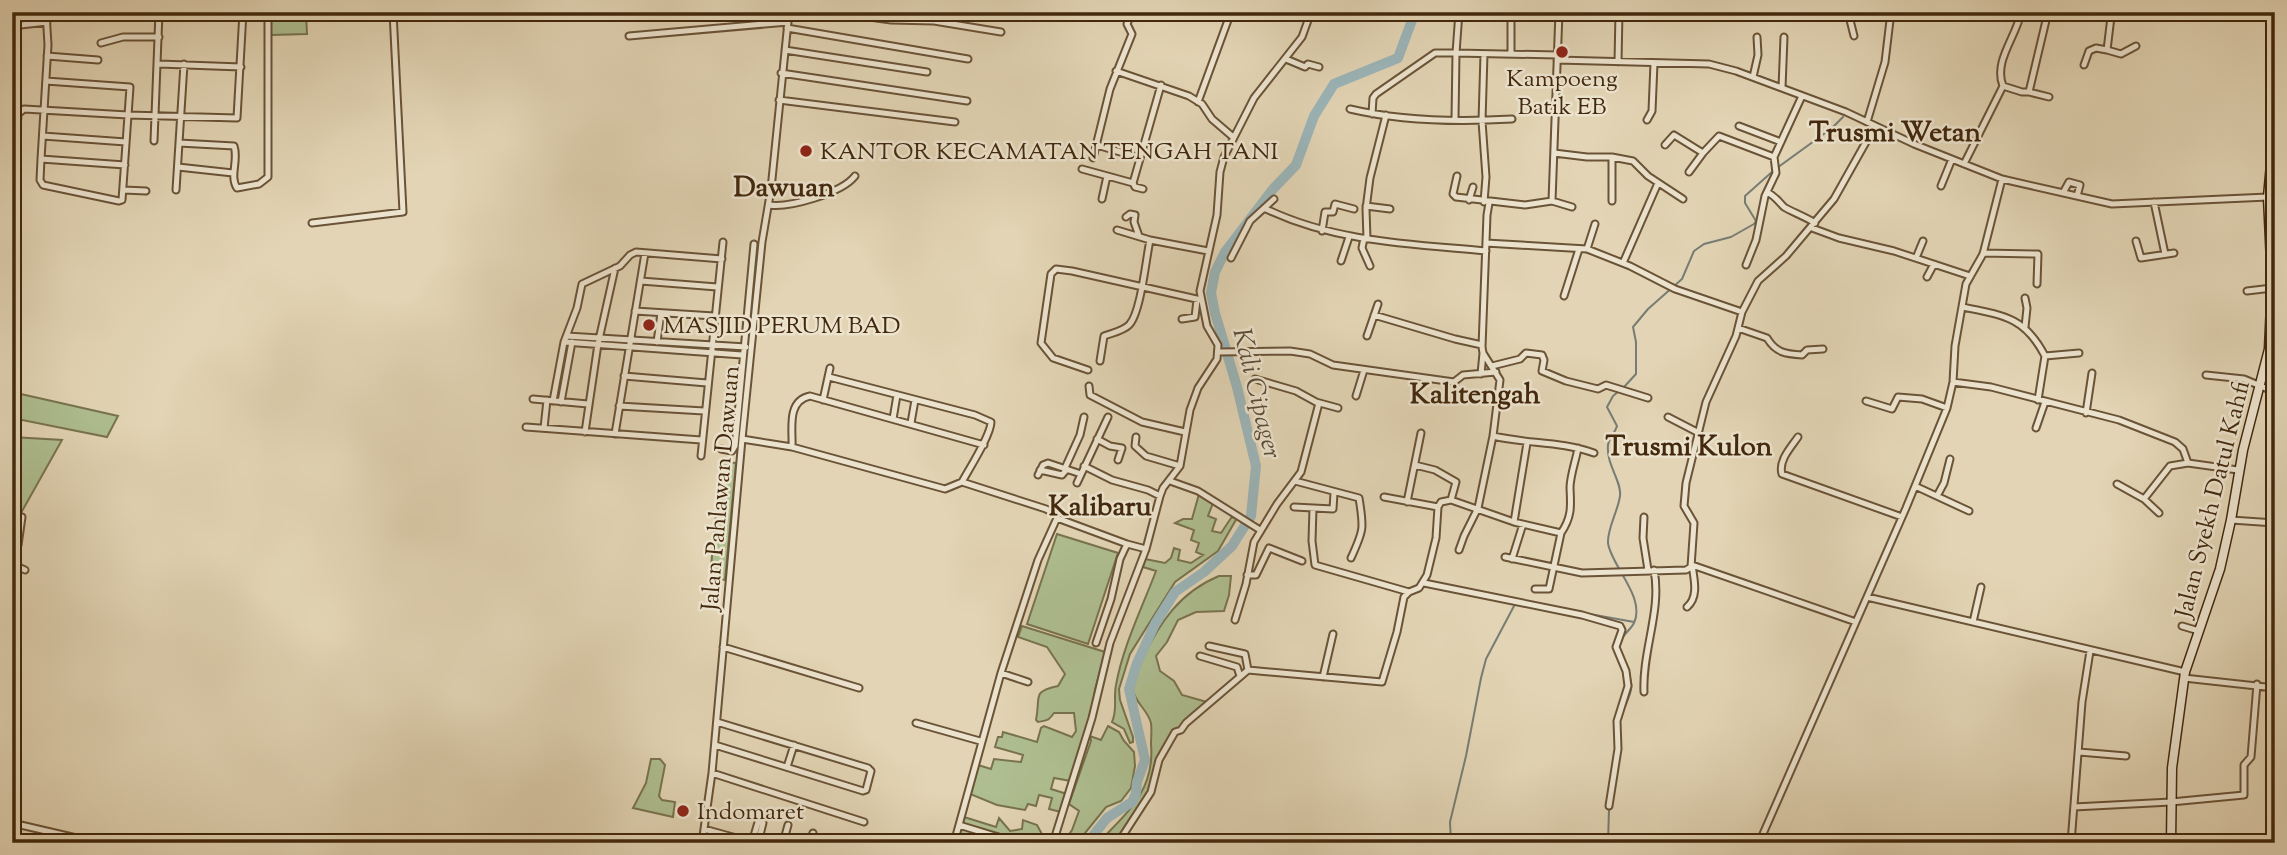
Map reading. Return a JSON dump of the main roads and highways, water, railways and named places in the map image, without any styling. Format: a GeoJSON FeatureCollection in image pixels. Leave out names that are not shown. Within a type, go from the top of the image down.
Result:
{"type":"FeatureCollection","features":[{"type":"Feature","properties":{"kind":"waterway","name":"Kali Cipager"},"geometry":{"type":"LineString","coordinates":[[1087,843],[1107,818],[1132,802],[1136,793],[1145,760],[1129,689],[1137,663],[1155,624],[1175,592],[1204,572],[1232,546],[1251,516],[1256,466],[1215,313],[1211,293],[1215,272],[1225,252],[1273,189],[1296,165],[1314,116],[1334,84],[1398,58],[1415,12]]}},
{"type":"Feature","properties":{"kind":"waterway"},"geometry":{"type":"LineString","coordinates":[[1777,168],[1843,117]]}},
{"type":"Feature","properties":{"kind":"waterway"},"geometry":{"type":"LineString","coordinates":[[1624,387],[1636,374],[1633,327],[1648,309],[1682,279],[1694,251],[1704,244],[1731,237],[1754,224],[1756,221],[1745,203],[1745,196],[1773,171]]}},
{"type":"Feature","properties":{"kind":"waterway"},"geometry":{"type":"LineString","coordinates":[[1619,391],[1607,407],[1617,426],[1609,442],[1608,452],[1620,490],[1608,543],[1610,552],[1632,592],[1636,613],[1634,623],[1621,640]]}},
{"type":"Feature","properties":{"kind":"waterway"},"geometry":{"type":"LineString","coordinates":[[1451,843],[1450,822],[1486,659],[1514,606]]}},
{"type":"Feature","properties":{"kind":"waterway"},"geometry":{"type":"LineString","coordinates":[[1584,613],[1634,622]]}},
{"type":"Feature","properties":{"kind":"waterway"},"geometry":{"type":"LineString","coordinates":[[1623,711],[1631,688],[1628,674]]}},
{"type":"Feature","properties":{"kind":"waterway"},"geometry":{"type":"LineString","coordinates":[[1608,843],[1609,809]]}},
{"type":"Feature","properties":{"kind":"place","name":"Kampoeng Batik EB"},"geometry":{"type":"Point","coordinates":[1562,52]}},
{"type":"Feature","properties":{"kind":"place","name":"KANTOR KECAMATAN TENGAH TANI"},"geometry":{"type":"Point","coordinates":[806,151]}},
{"type":"Feature","properties":{"kind":"place","name":"MASJID PERUM BAD"},"geometry":{"type":"Point","coordinates":[649,325]}},
{"type":"Feature","properties":{"kind":"place","name":"Indomaret"},"geometry":{"type":"Point","coordinates":[683,811]}},
{"type":"Feature","properties":{"kind":"district","name":"Trusmi Wetan"},"geometry":{"type":"Point","coordinates":[1895,131]}},
{"type":"Feature","properties":{"kind":"district","name":"Dawuan"},"geometry":{"type":"Point","coordinates":[784,186]}},
{"type":"Feature","properties":{"kind":"district","name":"Kalitengah"},"geometry":{"type":"Point","coordinates":[1475,393]}},
{"type":"Feature","properties":{"kind":"district","name":"Trusmi Kulon"},"geometry":{"type":"Point","coordinates":[1689,445]}},
{"type":"Feature","properties":{"kind":"district","name":"Kalibaru"},"geometry":{"type":"Point","coordinates":[1100,505]}}]}
